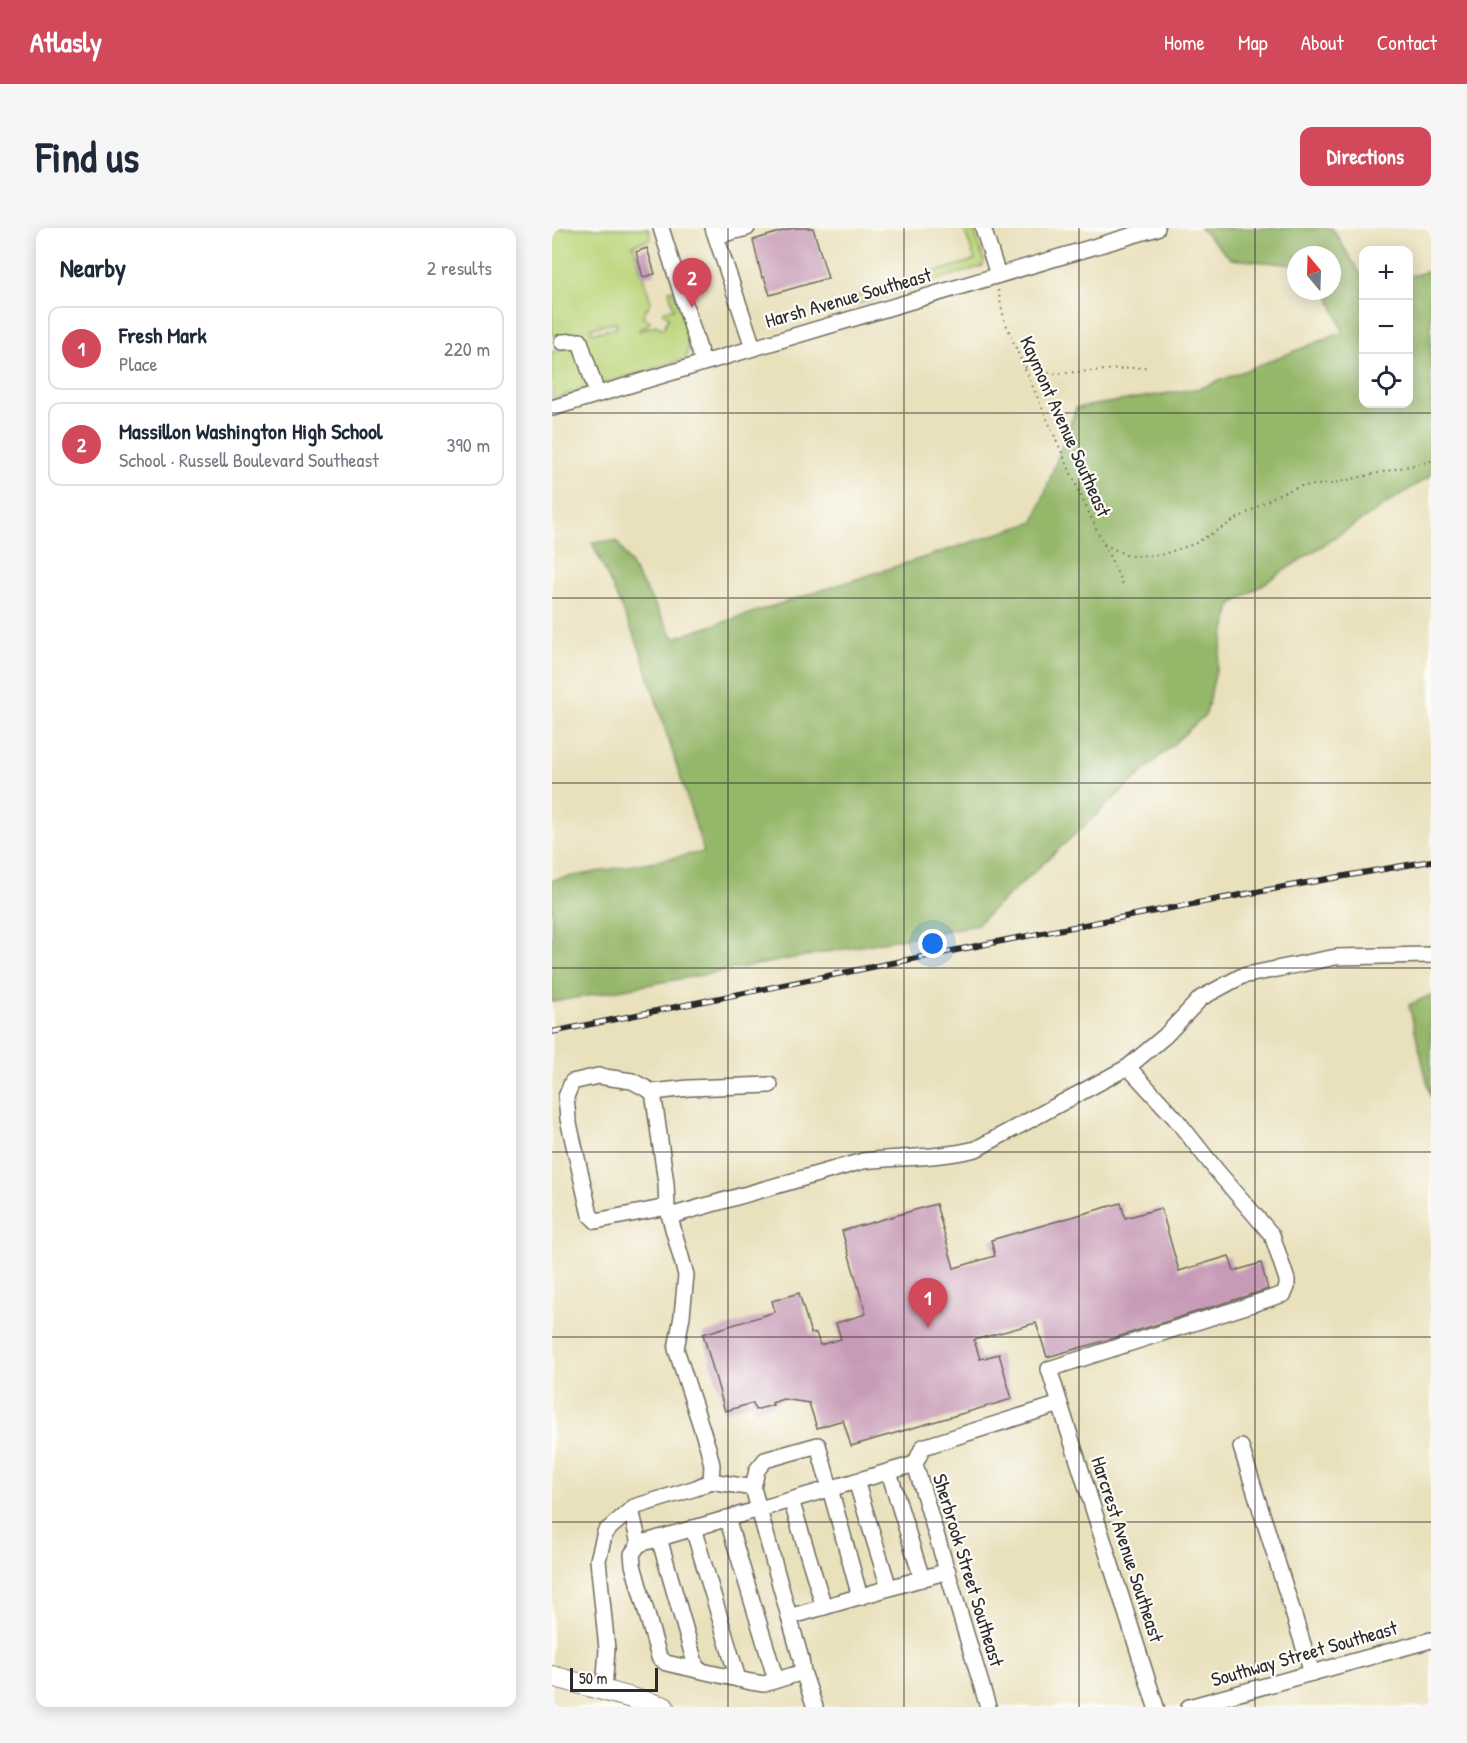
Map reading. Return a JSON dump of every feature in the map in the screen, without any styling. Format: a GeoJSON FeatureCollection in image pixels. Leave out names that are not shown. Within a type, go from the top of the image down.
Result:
{"type":"FeatureCollection","features":[{"type":"Feature","properties":{"kind":"main road"},"geometry":{"type":"LineString","coordinates":[[552,1676],[664,1707]]}},
{"type":"Feature","properties":{"kind":"street"},"geometry":{"type":"LineString","coordinates":[[661,228],[703,362]]}},
{"type":"Feature","properties":{"kind":"street"},"geometry":{"type":"LineString","coordinates":[[747,228],[715,232],[753,348]]}},
{"type":"Feature","properties":{"kind":"street"},"geometry":{"type":"LineString","coordinates":[[983,228],[998,275]]}},
{"type":"Feature","properties":{"kind":"street","name":"Harsh Avenue Southeast"},"geometry":{"type":"LineString","coordinates":[[552,408],[1156,228]]}},
{"type":"Feature","properties":{"kind":"street"},"geometry":{"type":"LineString","coordinates":[[562,342],[578,335],[597,394]]}},
{"type":"Feature","properties":{"kind":"street"},"geometry":{"type":"LineString","coordinates":[[771,1085],[689,1088],[653,1092],[632,1081],[598,1076],[572,1082],[566,1097],[568,1119],[593,1220],[669,1212],[862,1161],[952,1155],[976,1149],[1128,1067],[1165,1036],[1201,998],[1242,976],[1336,957],[1431,955]]}},
{"type":"Feature","properties":{"kind":"street","name":"Harcrest Avenue Southeast"},"geometry":{"type":"LineString","coordinates":[[1128,1067],[1175,1118],[1272,1235],[1287,1280],[1284,1294],[1050,1369],[1156,1707]]}},
{"type":"Feature","properties":{"kind":"street"},"geometry":{"type":"LineString","coordinates":[[653,1092],[669,1212],[686,1275],[676,1349],[708,1448],[712,1465],[711,1481]]}},
{"type":"Feature","properties":{"kind":"street","name":"Sherbrook Street Southeast"},"geometry":{"type":"LineString","coordinates":[[988,1707],[915,1464],[923,1447],[1060,1404]]}},
{"type":"Feature","properties":{"kind":"street"},"geometry":{"type":"LineString","coordinates":[[815,1707],[803,1672],[753,1488],[757,1470],[765,1460],[818,1445],[861,1597]]}},
{"type":"Feature","properties":{"kind":"street"},"geometry":{"type":"LineString","coordinates":[[1241,1447],[1312,1673]]}},
{"type":"Feature","properties":{"kind":"street"},"geometry":{"type":"LineString","coordinates":[[803,1672],[764,1683],[666,1663],[659,1657],[633,1565],[632,1554],[639,1544],[915,1464]]}},
{"type":"Feature","properties":{"kind":"street"},"geometry":{"type":"LineString","coordinates":[[889,1472],[922,1579]]}},
{"type":"Feature","properties":{"kind":"street"},"geometry":{"type":"LineString","coordinates":[[604,1690],[607,1649],[598,1560],[605,1532],[634,1507],[696,1488],[711,1481],[753,1488]]}},
{"type":"Feature","properties":{"kind":"street"},"geometry":{"type":"LineString","coordinates":[[856,1481],[890,1588]]}},
{"type":"Feature","properties":{"kind":"street"},"geometry":{"type":"LineString","coordinates":[[791,1500],[824,1607]]}},
{"type":"Feature","properties":{"kind":"street"},"geometry":{"type":"LineString","coordinates":[[631,1509],[639,1544]]}},
{"type":"Feature","properties":{"kind":"street"},"geometry":{"type":"LineString","coordinates":[[727,1518],[776,1680]]}},
{"type":"Feature","properties":{"kind":"street"},"geometry":{"type":"LineString","coordinates":[[693,1528],[738,1679]]}},
{"type":"Feature","properties":{"kind":"street"},"geometry":{"type":"LineString","coordinates":[[659,1538],[697,1670]]}},
{"type":"Feature","properties":{"kind":"street"},"geometry":{"type":"LineString","coordinates":[[789,1617],[948,1571]]}},
{"type":"Feature","properties":{"kind":"street","name":"Southway Street Southeast"},"geometry":{"type":"LineString","coordinates":[[1189,1707],[1431,1640]]}},
{"type":"Feature","properties":{"kind":"path","name":"Kaymont Avenue Southeast"},"geometry":{"type":"LineString","coordinates":[[998,275],[1004,319],[1080,494],[1124,585]]}},
{"type":"Feature","properties":{"kind":"path"},"geometry":{"type":"LineString","coordinates":[[1025,368],[1051,374],[1147,367]]}},
{"type":"Feature","properties":{"kind":"path"},"geometry":{"type":"LineString","coordinates":[[1104,544],[1128,556],[1160,555],[1194,544],[1279,494],[1301,486],[1330,484],[1431,461]]}},
{"type":"Feature","properties":{"kind":"green space"},"geometry":{"type":"Polygon","coordinates":[[[552,228],[648,228],[651,239],[633,245],[651,302],[642,316],[650,321],[647,326],[639,329],[640,331],[656,325],[663,329],[669,317],[663,313],[664,311],[674,309],[669,290],[673,289],[687,334],[688,352],[685,359],[552,399],[552,352],[563,350],[561,335],[552,335],[552,228]],[[616,322],[591,328],[592,333],[617,328],[616,322]]]}},
{"type":"Feature","properties":{"kind":"green space"},"geometry":{"type":"Polygon","coordinates":[[[964,228],[973,228],[984,261],[983,266],[852,306],[850,298],[975,260],[964,228]]]}},
{"type":"Feature","properties":{"kind":"green space"},"geometry":{"type":"Polygon","coordinates":[[[1200,228],[1332,228],[1359,272],[1359,408],[1413,408],[1413,275],[1431,271],[1431,475],[1231,605],[1206,714],[976,925],[552,1002],[552,880],[704,852],[640,649],[592,542],[617,541],[674,638],[1034,522],[1076,408],[1201,388],[1343,332],[1331,300],[1341,300],[1341,246],[1287,246],[1287,264],[1231,259],[1200,228]]]}},
{"type":"Feature","properties":{"kind":"green space"},"geometry":{"type":"Polygon","coordinates":[[[1431,995],[1431,1098],[1409,1005],[1431,995]]]}},
{"type":"Feature","properties":{"kind":"building"},"geometry":{"type":"Polygon","coordinates":[[[793,228],[813,228],[828,278],[770,295],[764,277],[762,278],[753,240],[793,228]]]}},
{"type":"Feature","properties":{"kind":"building"},"geometry":{"type":"Polygon","coordinates":[[[647,248],[655,274],[643,277],[636,252],[647,248]]]}},
{"type":"Feature","properties":{"kind":"building"},"geometry":{"type":"Polygon","coordinates":[[[1121,1203],[1125,1218],[1161,1208],[1179,1271],[1229,1256],[1234,1271],[1261,1263],[1268,1289],[1047,1357],[1036,1323],[974,1340],[980,1359],[999,1354],[1012,1399],[851,1446],[843,1420],[817,1428],[809,1403],[783,1399],[772,1403],[773,1405],[755,1410],[753,1403],[725,1411],[703,1334],[775,1312],[772,1301],[799,1293],[811,1334],[816,1333],[820,1345],[841,1339],[836,1323],[866,1314],[842,1231],[936,1204],[954,1268],[995,1256],[991,1240],[1121,1203]]]}},
{"type":"Feature","properties":{"kind":"railway"},"geometry":{"type":"LineString","coordinates":[[552,1032],[1101,922],[1431,861]]}},
{"type":"Feature","properties":{"kind":"place","name":"Massillon Washington High School"},"geometry":{"type":"Point","coordinates":[692,308]}},
{"type":"Feature","properties":{"kind":"place","name":"Fresh Mark"},"geometry":{"type":"Point","coordinates":[928,1328]}}]}
